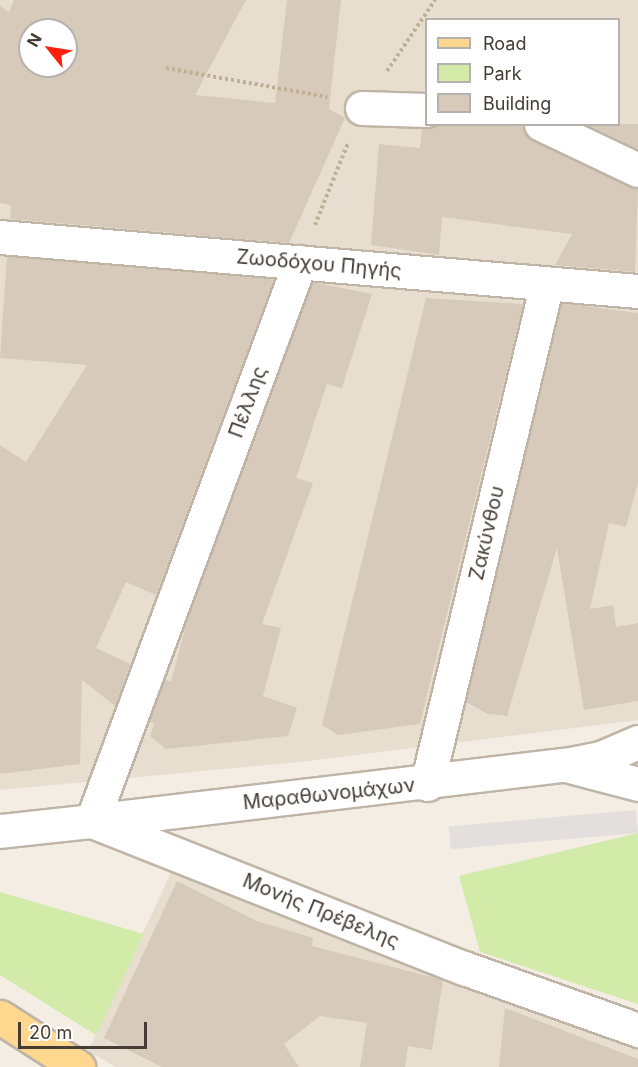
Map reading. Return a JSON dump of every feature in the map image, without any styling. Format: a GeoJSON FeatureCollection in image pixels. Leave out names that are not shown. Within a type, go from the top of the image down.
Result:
{"type":"FeatureCollection","features":[{"type":"Feature","properties":{"kind":"main road"},"geometry":{"type":"LineString","coordinates":[[0,1017],[78,1067]]}},
{"type":"Feature","properties":{"kind":"street"},"geometry":{"type":"LineString","coordinates":[[362,108],[425,110]]}},
{"type":"Feature","properties":{"kind":"street"},"geometry":{"type":"LineString","coordinates":[[545,126],[638,170]]}},
{"type":"Feature","properties":{"kind":"street","name":"Ζωοδόχου Πηγής"},"geometry":{"type":"LineString","coordinates":[[0,237],[638,291]]}},
{"type":"Feature","properties":{"kind":"street","name":"Πέλλης"},"geometry":{"type":"LineString","coordinates":[[92,821],[300,262]]}},
{"type":"Feature","properties":{"kind":"street","name":"Ζακύνθου"},"geometry":{"type":"LineString","coordinates":[[427,784],[547,283]]}},
{"type":"Feature","properties":{"kind":"street","name":"Μαραθωνομάχων"},"geometry":{"type":"LineString","coordinates":[[92,821],[427,784],[565,765],[601,758],[638,742]]}},
{"type":"Feature","properties":{"kind":"street","name":"Μαραθωνομάχων"},"geometry":{"type":"LineString","coordinates":[[565,765],[638,784]]}},
{"type":"Feature","properties":{"kind":"street","name":"Μονής Πρέβελης"},"geometry":{"type":"LineString","coordinates":[[0,831],[92,821],[464,968],[638,1030]]}},
{"type":"Feature","properties":{"kind":"path"},"geometry":{"type":"LineString","coordinates":[[300,262],[362,108],[435,0]]}},
{"type":"Feature","properties":{"kind":"path"},"geometry":{"type":"LineString","coordinates":[[166,68],[311,93],[362,108]]}},
{"type":"Feature","properties":{"kind":"shaded area"},"geometry":{"type":"Polygon","coordinates":[[[0,0],[638,0],[638,720],[300,762],[0,790],[0,0]]]}},
{"type":"Feature","properties":{"kind":"shaded area"},"geometry":{"type":"Polygon","coordinates":[[[636,810],[638,833],[451,849],[449,826],[636,810]]]}},
{"type":"Feature","properties":{"kind":"shaded area"},"geometry":{"type":"Polygon","coordinates":[[[174,866],[638,1049],[638,1067],[116,1067],[88,1051],[174,866]]]}},
{"type":"Feature","properties":{"kind":"green space"},"geometry":{"type":"Polygon","coordinates":[[[638,833],[638,1004],[480,952],[459,876],[638,833]]]}},
{"type":"Feature","properties":{"kind":"green space"},"geometry":{"type":"Polygon","coordinates":[[[0,892],[144,934],[96,1035],[0,975],[0,892]]]}},
{"type":"Feature","properties":{"kind":"building"},"geometry":{"type":"Polygon","coordinates":[[[14,0],[246,0],[195,95],[275,103],[287,0],[341,0],[329,109],[345,118],[289,243],[10,219],[11,205],[0,203],[0,6],[9,12],[14,0]]]}},
{"type":"Feature","properties":{"kind":"building"},"geometry":{"type":"Polygon","coordinates":[[[638,124],[638,149],[590,126],[638,124]]]}},
{"type":"Feature","properties":{"kind":"building"},"geometry":{"type":"Polygon","coordinates":[[[431,126],[523,126],[533,141],[638,188],[635,272],[555,265],[572,234],[442,217],[439,255],[371,245],[379,144],[420,148],[422,129],[431,126]]]}},
{"type":"Feature","properties":{"kind":"building"},"geometry":{"type":"Polygon","coordinates":[[[7,256],[274,279],[156,595],[126,582],[96,648],[130,664],[115,706],[82,680],[80,764],[0,774],[0,445],[26,462],[87,365],[0,358],[7,256]]]}},
{"type":"Feature","properties":{"kind":"building"},"geometry":{"type":"Polygon","coordinates":[[[312,282],[372,294],[342,388],[327,384],[296,478],[313,483],[262,624],[281,628],[263,696],[297,708],[288,736],[166,749],[150,736],[154,724],[149,721],[165,679],[171,682],[190,610],[312,282]]]}},
{"type":"Feature","properties":{"kind":"building"},"geometry":{"type":"Polygon","coordinates":[[[426,298],[523,304],[420,724],[338,735],[322,725],[426,298]]]}},
{"type":"Feature","properties":{"kind":"building"},"geometry":{"type":"Polygon","coordinates":[[[561,303],[638,313],[638,482],[626,527],[609,523],[590,609],[613,605],[616,627],[638,623],[638,701],[584,710],[557,548],[507,716],[488,714],[466,702],[561,303]]]}},
{"type":"Feature","properties":{"kind":"building"},"geometry":{"type":"Polygon","coordinates":[[[177,881],[257,921],[313,938],[312,946],[443,980],[432,1050],[408,1046],[405,1067],[360,1067],[367,1023],[320,1016],[284,1044],[299,1067],[162,1067],[104,1038],[177,881]]]}},
{"type":"Feature","properties":{"kind":"building"},"geometry":{"type":"Polygon","coordinates":[[[505,1008],[638,1059],[638,1067],[499,1067],[505,1008]]]}}]}
